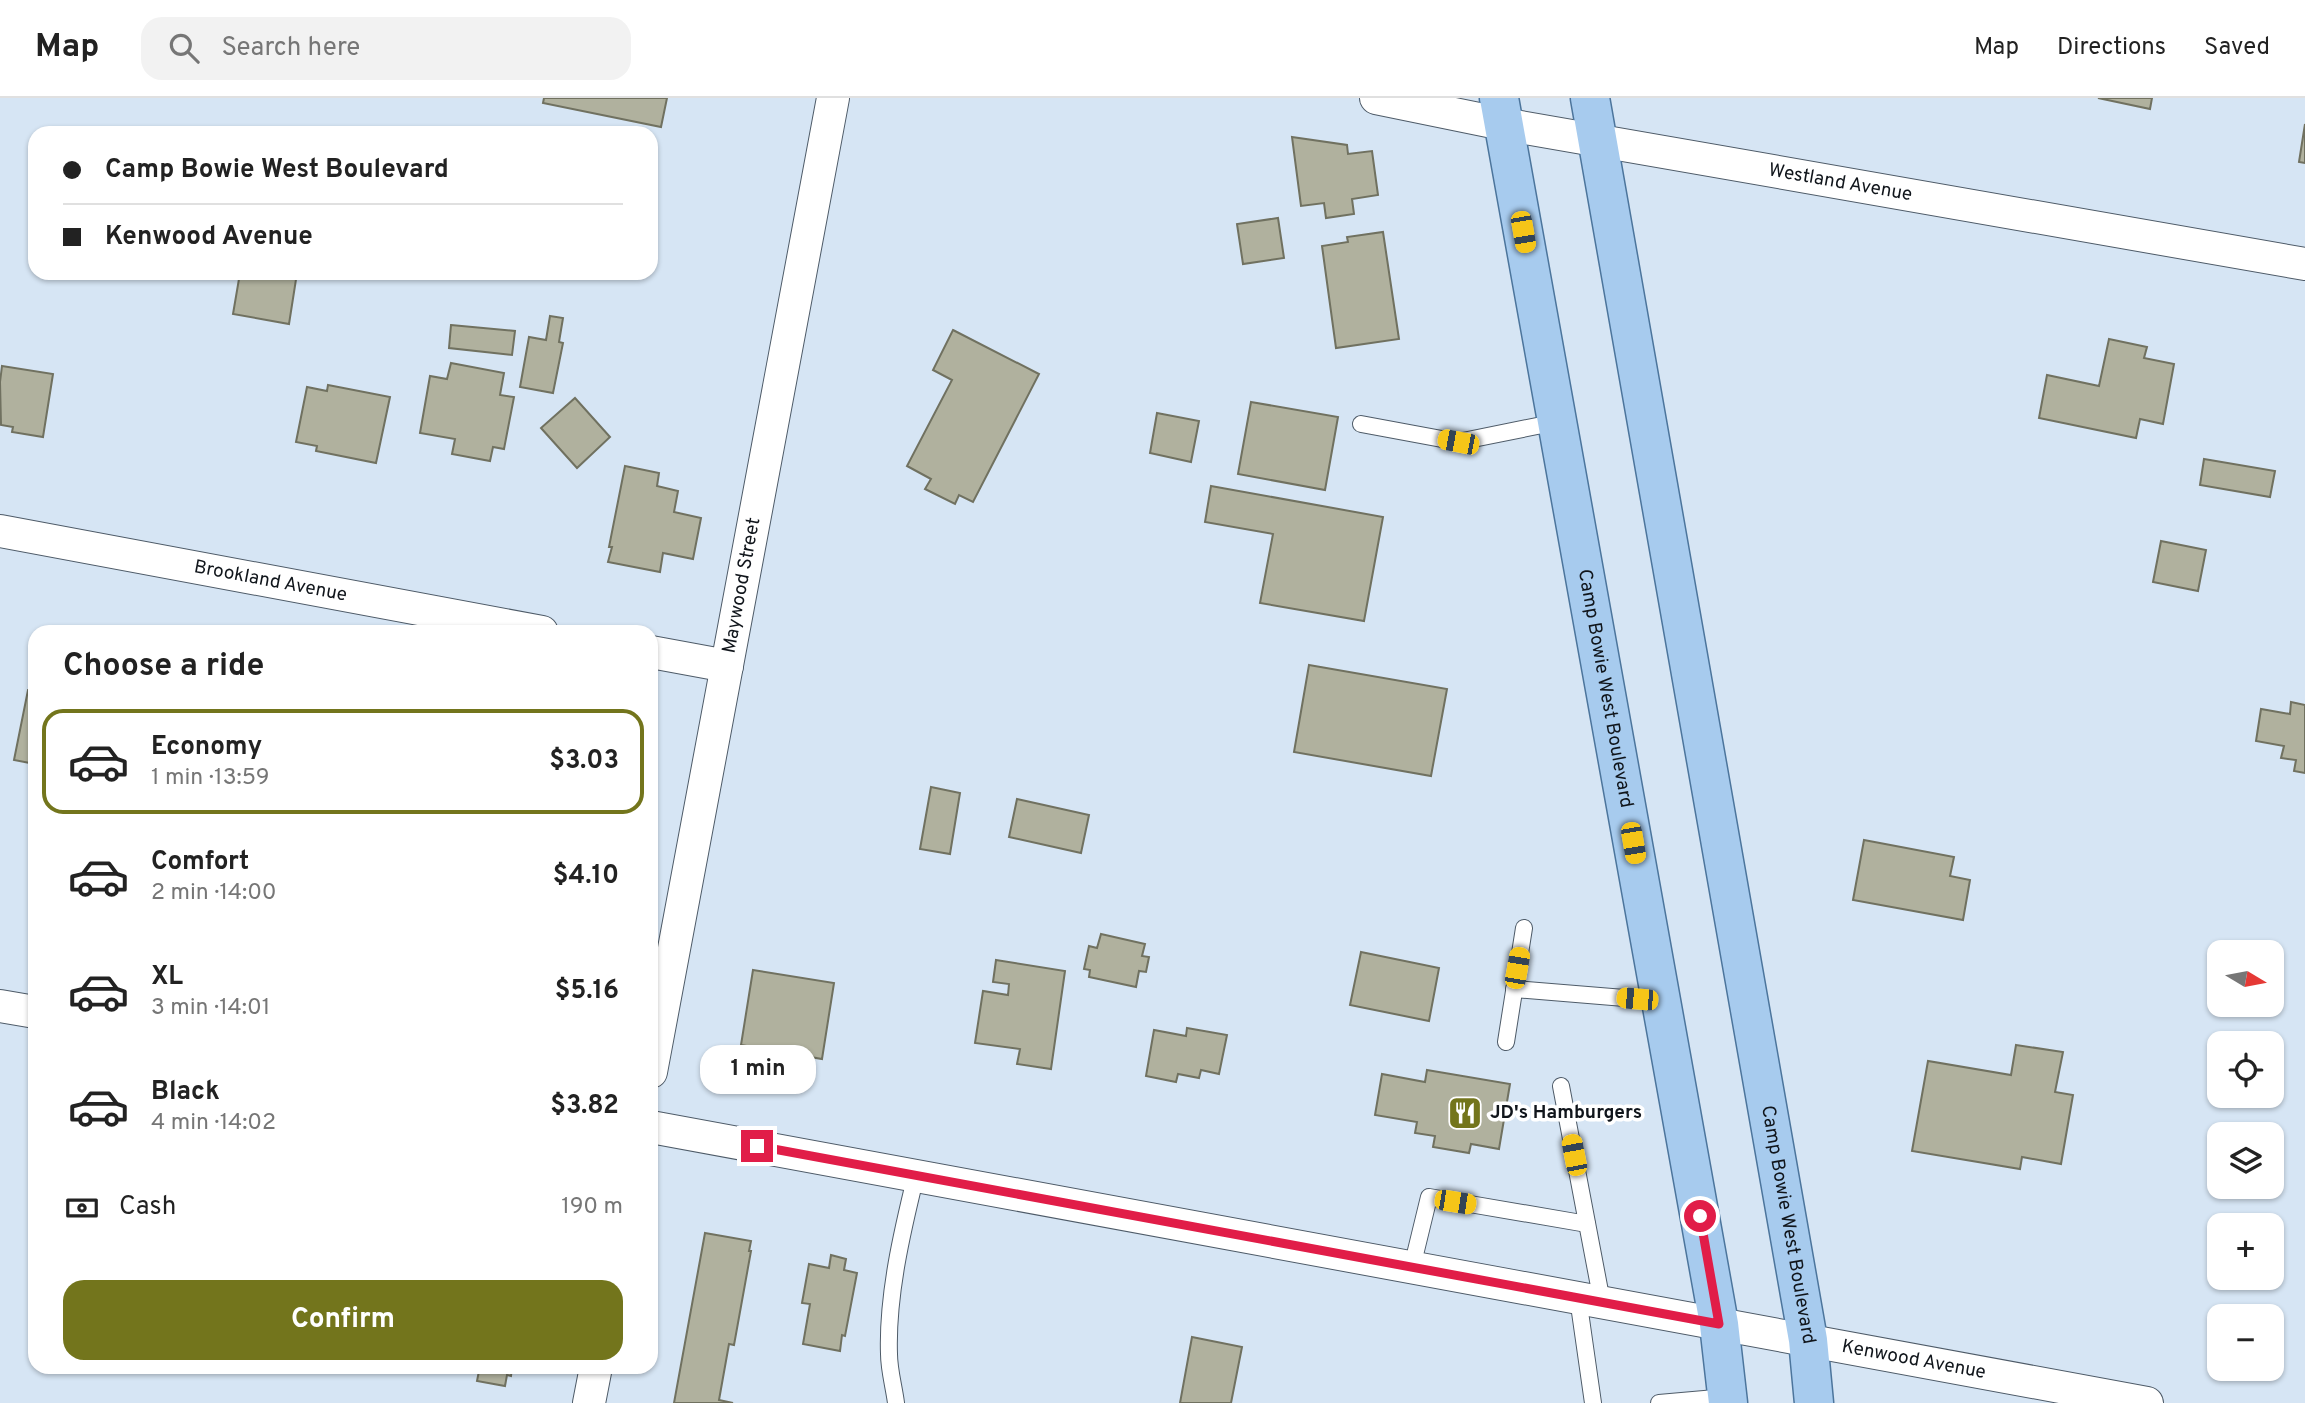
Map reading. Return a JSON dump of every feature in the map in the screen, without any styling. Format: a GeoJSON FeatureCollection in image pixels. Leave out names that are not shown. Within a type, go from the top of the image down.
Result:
{"type":"FeatureCollection","features":[{"type":"Feature","properties":{"kind":"main road","name":"Camp Bowie West Boulevard"},"geometry":{"type":"LineString","coordinates":[[1590,98],[1808,1340],[1814,1403]]}},
{"type":"Feature","properties":{"kind":"main road","name":"Camp Bowie West Boulevard"},"geometry":{"type":"LineString","coordinates":[[1501,111],[1719,1324],[1727,1400]]}},
{"type":"Feature","properties":{"kind":"street","name":"Maywood Street"},"geometry":{"type":"LineString","coordinates":[[658,1035],[833,98]]}},
{"type":"Feature","properties":{"kind":"street","name":"Westland Avenue"},"geometry":{"type":"LineString","coordinates":[[1376,98],[1501,111],[1598,141],[2305,264]]}},
{"type":"Feature","properties":{"kind":"street","name":"Brookland Avenue"},"geometry":{"type":"LineString","coordinates":[[0,531],[504,625]]}},
{"type":"Feature","properties":{"kind":"street"},"geometry":{"type":"LineString","coordinates":[[658,653],[727,666]]}},
{"type":"Feature","properties":{"kind":"street"},"geometry":{"type":"LineString","coordinates":[[0,1006],[28,1011]]}},
{"type":"Feature","properties":{"kind":"street","name":"Kenwood Avenue"},"geometry":{"type":"LineString","coordinates":[[658,1128],[2147,1403]]}},
{"type":"Feature","properties":{"kind":"street"},"geometry":{"type":"LineString","coordinates":[[589,1403],[595,1374]]}},
{"type":"Feature","properties":{"kind":"lane"},"geometry":{"type":"LineString","coordinates":[[1361,424],[1458,442],[1557,422]]}},
{"type":"Feature","properties":{"kind":"lane"},"geometry":{"type":"LineString","coordinates":[[1506,1042],[1524,928]]}},
{"type":"Feature","properties":{"kind":"lane"},"geometry":{"type":"LineString","coordinates":[[1514,989],[1661,1001]]}},
{"type":"Feature","properties":{"kind":"lane"},"geometry":{"type":"LineString","coordinates":[[1561,1086],[1587,1224],[1593,1403]]}},
{"type":"Feature","properties":{"kind":"lane"},"geometry":{"type":"LineString","coordinates":[[896,1403],[889,1355],[893,1295],[902,1229],[916,1175]]}},
{"type":"Feature","properties":{"kind":"lane"},"geometry":{"type":"LineString","coordinates":[[1412,1267],[1429,1197],[1587,1224]]}},
{"type":"Feature","properties":{"kind":"lane"},"geometry":{"type":"LineString","coordinates":[[1659,1403],[1727,1400]]}},
{"type":"Feature","properties":{"kind":"building"},"geometry":{"type":"Polygon","coordinates":[[[544,98],[667,98],[661,127],[543,103],[544,98]]]}},
{"type":"Feature","properties":{"kind":"building"},"geometry":{"type":"Polygon","coordinates":[[[2098,98],[2152,98],[2150,109],[2098,98]]]}},
{"type":"Feature","properties":{"kind":"building"},"geometry":{"type":"Polygon","coordinates":[[[2305,124],[2305,163],[2299,162],[2305,124]]]}},
{"type":"Feature","properties":{"kind":"building"},"geometry":{"type":"Polygon","coordinates":[[[1292,137],[1347,145],[1348,154],[1372,151],[1378,195],[1352,199],[1354,214],[1326,218],[1324,203],[1301,206],[1292,137]]]}},
{"type":"Feature","properties":{"kind":"building"},"geometry":{"type":"Polygon","coordinates":[[[1278,218],[1284,258],[1243,264],[1237,224],[1278,218]]]}},
{"type":"Feature","properties":{"kind":"building"},"geometry":{"type":"Polygon","coordinates":[[[1383,232],[1399,339],[1336,348],[1322,246],[1348,242],[1347,237],[1383,232]]]}},
{"type":"Feature","properties":{"kind":"building"},"geometry":{"type":"Polygon","coordinates":[[[239,280],[296,280],[289,324],[233,314],[239,280]]]}},
{"type":"Feature","properties":{"kind":"building"},"geometry":{"type":"Polygon","coordinates":[[[550,316],[563,318],[559,342],[563,343],[553,393],[520,387],[529,337],[546,340],[550,316]]]}},
{"type":"Feature","properties":{"kind":"building"},"geometry":{"type":"Polygon","coordinates":[[[451,325],[515,331],[512,355],[449,348],[451,325]]]}},
{"type":"Feature","properties":{"kind":"building"},"geometry":{"type":"Polygon","coordinates":[[[953,330],[1039,374],[973,502],[959,495],[955,504],[925,489],[931,479],[907,466],[952,380],[933,370],[953,330]]]}},
{"type":"Feature","properties":{"kind":"building"},"geometry":{"type":"Polygon","coordinates":[[[2109,339],[2147,347],[2144,358],[2174,364],[2163,424],[2140,419],[2136,438],[2039,418],[2047,375],[2099,386],[2109,339]]]}},
{"type":"Feature","properties":{"kind":"building"},"geometry":{"type":"Polygon","coordinates":[[[451,363],[504,373],[500,395],[514,397],[504,449],[493,447],[490,461],[452,454],[455,439],[420,433],[430,376],[447,379],[451,363]]]}},
{"type":"Feature","properties":{"kind":"building"},"geometry":{"type":"Polygon","coordinates":[[[2,366],[53,374],[43,437],[12,432],[13,427],[1,425],[2,366]]]}},
{"type":"Feature","properties":{"kind":"building"},"geometry":{"type":"Polygon","coordinates":[[[328,385],[390,397],[376,463],[316,451],[317,446],[296,442],[307,387],[327,391],[328,385]]]}},
{"type":"Feature","properties":{"kind":"building"},"geometry":{"type":"Polygon","coordinates":[[[575,398],[610,437],[577,468],[541,428],[575,398]]]}},
{"type":"Feature","properties":{"kind":"building"},"geometry":{"type":"Polygon","coordinates":[[[1251,402],[1338,417],[1325,490],[1238,474],[1251,402]]]}},
{"type":"Feature","properties":{"kind":"building"},"geometry":{"type":"Polygon","coordinates":[[[1157,413],[1199,421],[1191,462],[1150,453],[1157,413]]]}},
{"type":"Feature","properties":{"kind":"building"},"geometry":{"type":"Polygon","coordinates":[[[2204,459],[2275,471],[2270,497],[2200,485],[2204,459]]]}},
{"type":"Feature","properties":{"kind":"building"},"geometry":{"type":"Polygon","coordinates":[[[625,466],[659,473],[657,486],[678,491],[674,512],[701,518],[693,559],[663,553],[660,572],[608,562],[625,466]]]}},
{"type":"Feature","properties":{"kind":"building"},"geometry":{"type":"Polygon","coordinates":[[[1211,486],[1383,517],[1364,621],[1260,603],[1273,534],[1205,522],[1211,486]]]}},
{"type":"Feature","properties":{"kind":"building"},"geometry":{"type":"Polygon","coordinates":[[[2161,541],[2206,550],[2198,591],[2153,582],[2161,541]]]}},
{"type":"Feature","properties":{"kind":"building"},"geometry":{"type":"Polygon","coordinates":[[[1309,665],[1447,689],[1431,776],[1294,752],[1309,665]]]}},
{"type":"Feature","properties":{"kind":"building"},"geometry":{"type":"Polygon","coordinates":[[[28,690],[28,763],[14,760],[28,690]]]}},
{"type":"Feature","properties":{"kind":"building"},"geometry":{"type":"Polygon","coordinates":[[[2291,702],[2305,705],[2305,773],[2294,771],[2296,760],[2281,758],[2284,746],[2256,741],[2261,709],[2290,714],[2291,702]]]}},
{"type":"Feature","properties":{"kind":"building"},"geometry":{"type":"Polygon","coordinates":[[[931,787],[960,793],[950,854],[920,849],[931,787]]]}},
{"type":"Feature","properties":{"kind":"building"},"geometry":{"type":"Polygon","coordinates":[[[1017,799],[1089,815],[1081,853],[1009,837],[1017,799]]]}},
{"type":"Feature","properties":{"kind":"building"},"geometry":{"type":"Polygon","coordinates":[[[1864,840],[1954,857],[1950,876],[1970,880],[1963,920],[1853,900],[1864,840]]]}},
{"type":"Feature","properties":{"kind":"building"},"geometry":{"type":"Polygon","coordinates":[[[1101,934],[1145,944],[1142,956],[1149,957],[1146,972],[1139,971],[1136,987],[1089,977],[1090,970],[1084,969],[1089,946],[1097,948],[1101,934]]]}},
{"type":"Feature","properties":{"kind":"building"},"geometry":{"type":"Polygon","coordinates":[[[1361,952],[1439,968],[1429,1021],[1350,1005],[1361,952]]]}},
{"type":"Feature","properties":{"kind":"building"},"geometry":{"type":"Polygon","coordinates":[[[996,960],[1065,971],[1051,1069],[1017,1064],[1020,1049],[975,1043],[983,991],[1008,995],[1009,984],[993,982],[996,960]]]}},
{"type":"Feature","properties":{"kind":"building"},"geometry":{"type":"Polygon","coordinates":[[[753,970],[834,983],[822,1059],[741,1045],[753,970]]]}},
{"type":"Feature","properties":{"kind":"building"},"geometry":{"type":"Polygon","coordinates":[[[1187,1028],[1227,1035],[1219,1074],[1201,1070],[1199,1078],[1178,1074],[1176,1082],[1146,1076],[1154,1030],[1186,1036],[1187,1028]]]}},
{"type":"Feature","properties":{"kind":"building"},"geometry":{"type":"Polygon","coordinates":[[[2016,1045],[2063,1052],[2055,1092],[2073,1095],[2061,1164],[2022,1157],[2020,1169],[1912,1151],[1928,1061],[2011,1075],[2016,1045]]]}},
{"type":"Feature","properties":{"kind":"building"},"geometry":{"type":"Polygon","coordinates":[[[1427,1070],[1510,1084],[1499,1149],[1471,1144],[1469,1153],[1433,1147],[1435,1136],[1415,1133],[1417,1122],[1375,1115],[1382,1074],[1425,1082],[1427,1070]]]}},
{"type":"Feature","properties":{"kind":"building"},"geometry":{"type":"Polygon","coordinates":[[[705,1233],[751,1241],[734,1345],[729,1344],[719,1400],[733,1403],[674,1403],[705,1233]]]}},
{"type":"Feature","properties":{"kind":"building"},"geometry":{"type":"Polygon","coordinates":[[[831,1255],[846,1259],[844,1270],[857,1273],[840,1351],[803,1344],[810,1304],[802,1303],[809,1264],[829,1268],[831,1255]]]}},
{"type":"Feature","properties":{"kind":"building"},"geometry":{"type":"Polygon","coordinates":[[[1192,1337],[1242,1347],[1231,1403],[1180,1403],[1192,1337]]]}},
{"type":"Feature","properties":{"kind":"building"},"geometry":{"type":"Polygon","coordinates":[[[478,1374],[511,1374],[507,1375],[505,1386],[477,1381],[478,1374]]]}},
{"type":"Feature","properties":{"kind":"place","name":"JD's Hamburgers"},"geometry":{"type":"Point","coordinates":[1465,1113]}},
{"type":"Feature","properties":{"kind":"route"},"geometry":{"type":"LineString","coordinates":[[757,1146],[1719,1324],[1700,1216]]}}]}
